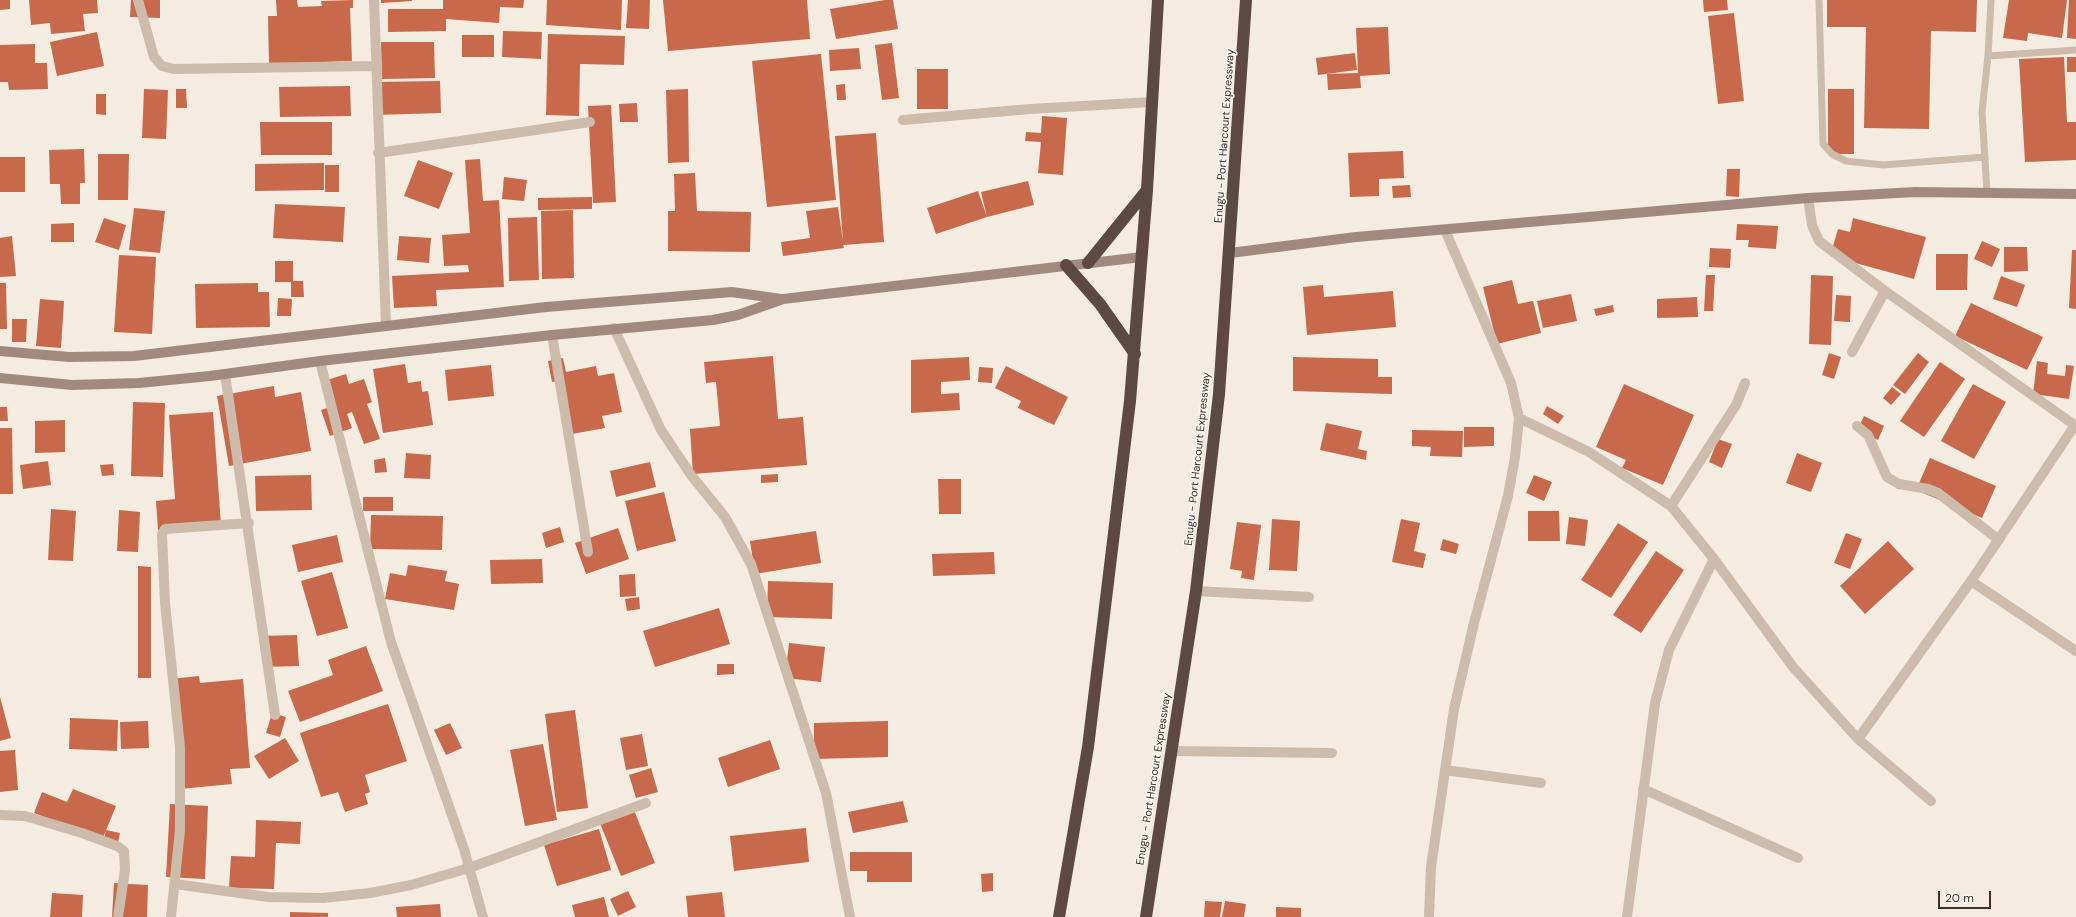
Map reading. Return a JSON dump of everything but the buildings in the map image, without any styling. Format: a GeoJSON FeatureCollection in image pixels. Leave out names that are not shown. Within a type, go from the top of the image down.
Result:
{"type":"FeatureCollection","features":[{"type":"Feature","properties":{"kind":"highway"},"geometry":{"type":"LineString","coordinates":[[1059,917],[1088,746],[1130,401],[1148,190],[1158,0]]}},
{"type":"Feature","properties":{"kind":"highway","name":"Enugu - Port Harcourt Expressway"},"geometry":{"type":"LineString","coordinates":[[1146,917],[1196,591],[1220,394],[1246,0]]}},
{"type":"Feature","properties":{"kind":"highway"},"geometry":{"type":"LineString","coordinates":[[1088,263],[1148,190]]}},
{"type":"Feature","properties":{"kind":"highway"},"geometry":{"type":"LineString","coordinates":[[1066,265],[1100,304],[1135,354]]}},
{"type":"Feature","properties":{"kind":"main road"},"geometry":{"type":"LineString","coordinates":[[1230,253],[1356,237],[1808,198],[1915,192],[2076,194]]}},
{"type":"Feature","properties":{"kind":"main road"},"geometry":{"type":"LineString","coordinates":[[0,378],[80,384],[139,383],[226,374],[320,361],[614,328],[713,320],[738,315],[783,299],[1142,257]]}},
{"type":"Feature","properties":{"kind":"main road"},"geometry":{"type":"LineString","coordinates":[[0,351],[68,357],[134,356],[546,307],[732,292],[783,299]]}},
{"type":"Feature","properties":{"kind":"street"},"geometry":{"type":"LineString","coordinates":[[138,0],[154,57],[162,66],[174,70],[375,66]]}},
{"type":"Feature","properties":{"kind":"street"},"geometry":{"type":"LineString","coordinates":[[374,0],[378,153],[386,326]]}},
{"type":"Feature","properties":{"kind":"street"},"geometry":{"type":"LineString","coordinates":[[903,120],[1030,109],[1152,102]]}},
{"type":"Feature","properties":{"kind":"street"},"geometry":{"type":"LineString","coordinates":[[378,153],[590,122]]}},
{"type":"Feature","properties":{"kind":"street"},"geometry":{"type":"LineString","coordinates":[[1808,198],[1812,225],[1819,241],[1885,291],[2075,426],[1971,581],[1858,739]]}},
{"type":"Feature","properties":{"kind":"street"},"geometry":{"type":"LineString","coordinates":[[1429,917],[1431,866],[1454,709],[1474,623],[1508,496],[1516,456],[1518,418],[1510,383],[1445,230]]}},
{"type":"Feature","properties":{"kind":"street"},"geometry":{"type":"LineString","coordinates":[[1852,352],[1885,291]]}},
{"type":"Feature","properties":{"kind":"street"},"geometry":{"type":"LineString","coordinates":[[614,328],[661,430],[691,475],[725,517],[752,564],[826,793],[850,917]]}},
{"type":"Feature","properties":{"kind":"street"},"geometry":{"type":"LineString","coordinates":[[552,335],[588,552]]}},
{"type":"Feature","properties":{"kind":"street"},"geometry":{"type":"LineString","coordinates":[[320,361],[391,642],[469,868],[484,917]]}},
{"type":"Feature","properties":{"kind":"street"},"geometry":{"type":"LineString","coordinates":[[226,374],[249,523],[275,715]]}},
{"type":"Feature","properties":{"kind":"street"},"geometry":{"type":"LineString","coordinates":[[1671,506],[1736,405],[1744,383]]}},
{"type":"Feature","properties":{"kind":"street"},"geometry":{"type":"LineString","coordinates":[[1518,418],[1589,452],[1671,506],[1714,559],[1793,667],[1858,739],[1931,801]]}},
{"type":"Feature","properties":{"kind":"street"},"geometry":{"type":"LineString","coordinates":[[1857,426],[1868,436],[1886,477],[1899,484],[1928,488],[1938,492],[1999,540]]}},
{"type":"Feature","properties":{"kind":"street"},"geometry":{"type":"LineString","coordinates":[[171,917],[180,830],[180,747],[165,603],[162,534],[165,529],[249,523]]}},
{"type":"Feature","properties":{"kind":"street"},"geometry":{"type":"LineString","coordinates":[[1627,917],[1654,703],[1669,650],[1714,559]]}},
{"type":"Feature","properties":{"kind":"street"},"geometry":{"type":"LineString","coordinates":[[1971,581],[2076,651]]}},
{"type":"Feature","properties":{"kind":"street"},"geometry":{"type":"LineString","coordinates":[[1196,591],[1309,597]]}},
{"type":"Feature","properties":{"kind":"street"},"geometry":{"type":"LineString","coordinates":[[1171,751],[1332,753]]}},
{"type":"Feature","properties":{"kind":"street"},"geometry":{"type":"LineString","coordinates":[[1445,770],[1541,783]]}},
{"type":"Feature","properties":{"kind":"street"},"geometry":{"type":"LineString","coordinates":[[1643,789],[1798,858]]}},
{"type":"Feature","properties":{"kind":"street"},"geometry":{"type":"LineString","coordinates":[[174,884],[268,897],[323,898],[370,893],[411,885],[469,868],[646,803]]}},
{"type":"Feature","properties":{"kind":"street"},"geometry":{"type":"LineString","coordinates":[[0,815],[25,816],[82,833],[117,846],[124,851],[125,870],[118,917]]}},
{"type":"Feature","properties":{"kind":"lane"},"geometry":{"type":"LineString","coordinates":[[1819,0],[1823,144],[1832,154],[1846,161],[1882,165],[1985,158]]}},
{"type":"Feature","properties":{"kind":"lane"},"geometry":{"type":"LineString","coordinates":[[1988,192],[1982,112],[1988,56],[1991,0]]}},
{"type":"Feature","properties":{"kind":"lane"},"geometry":{"type":"LineString","coordinates":[[1988,56],[2076,50]]}}]}
